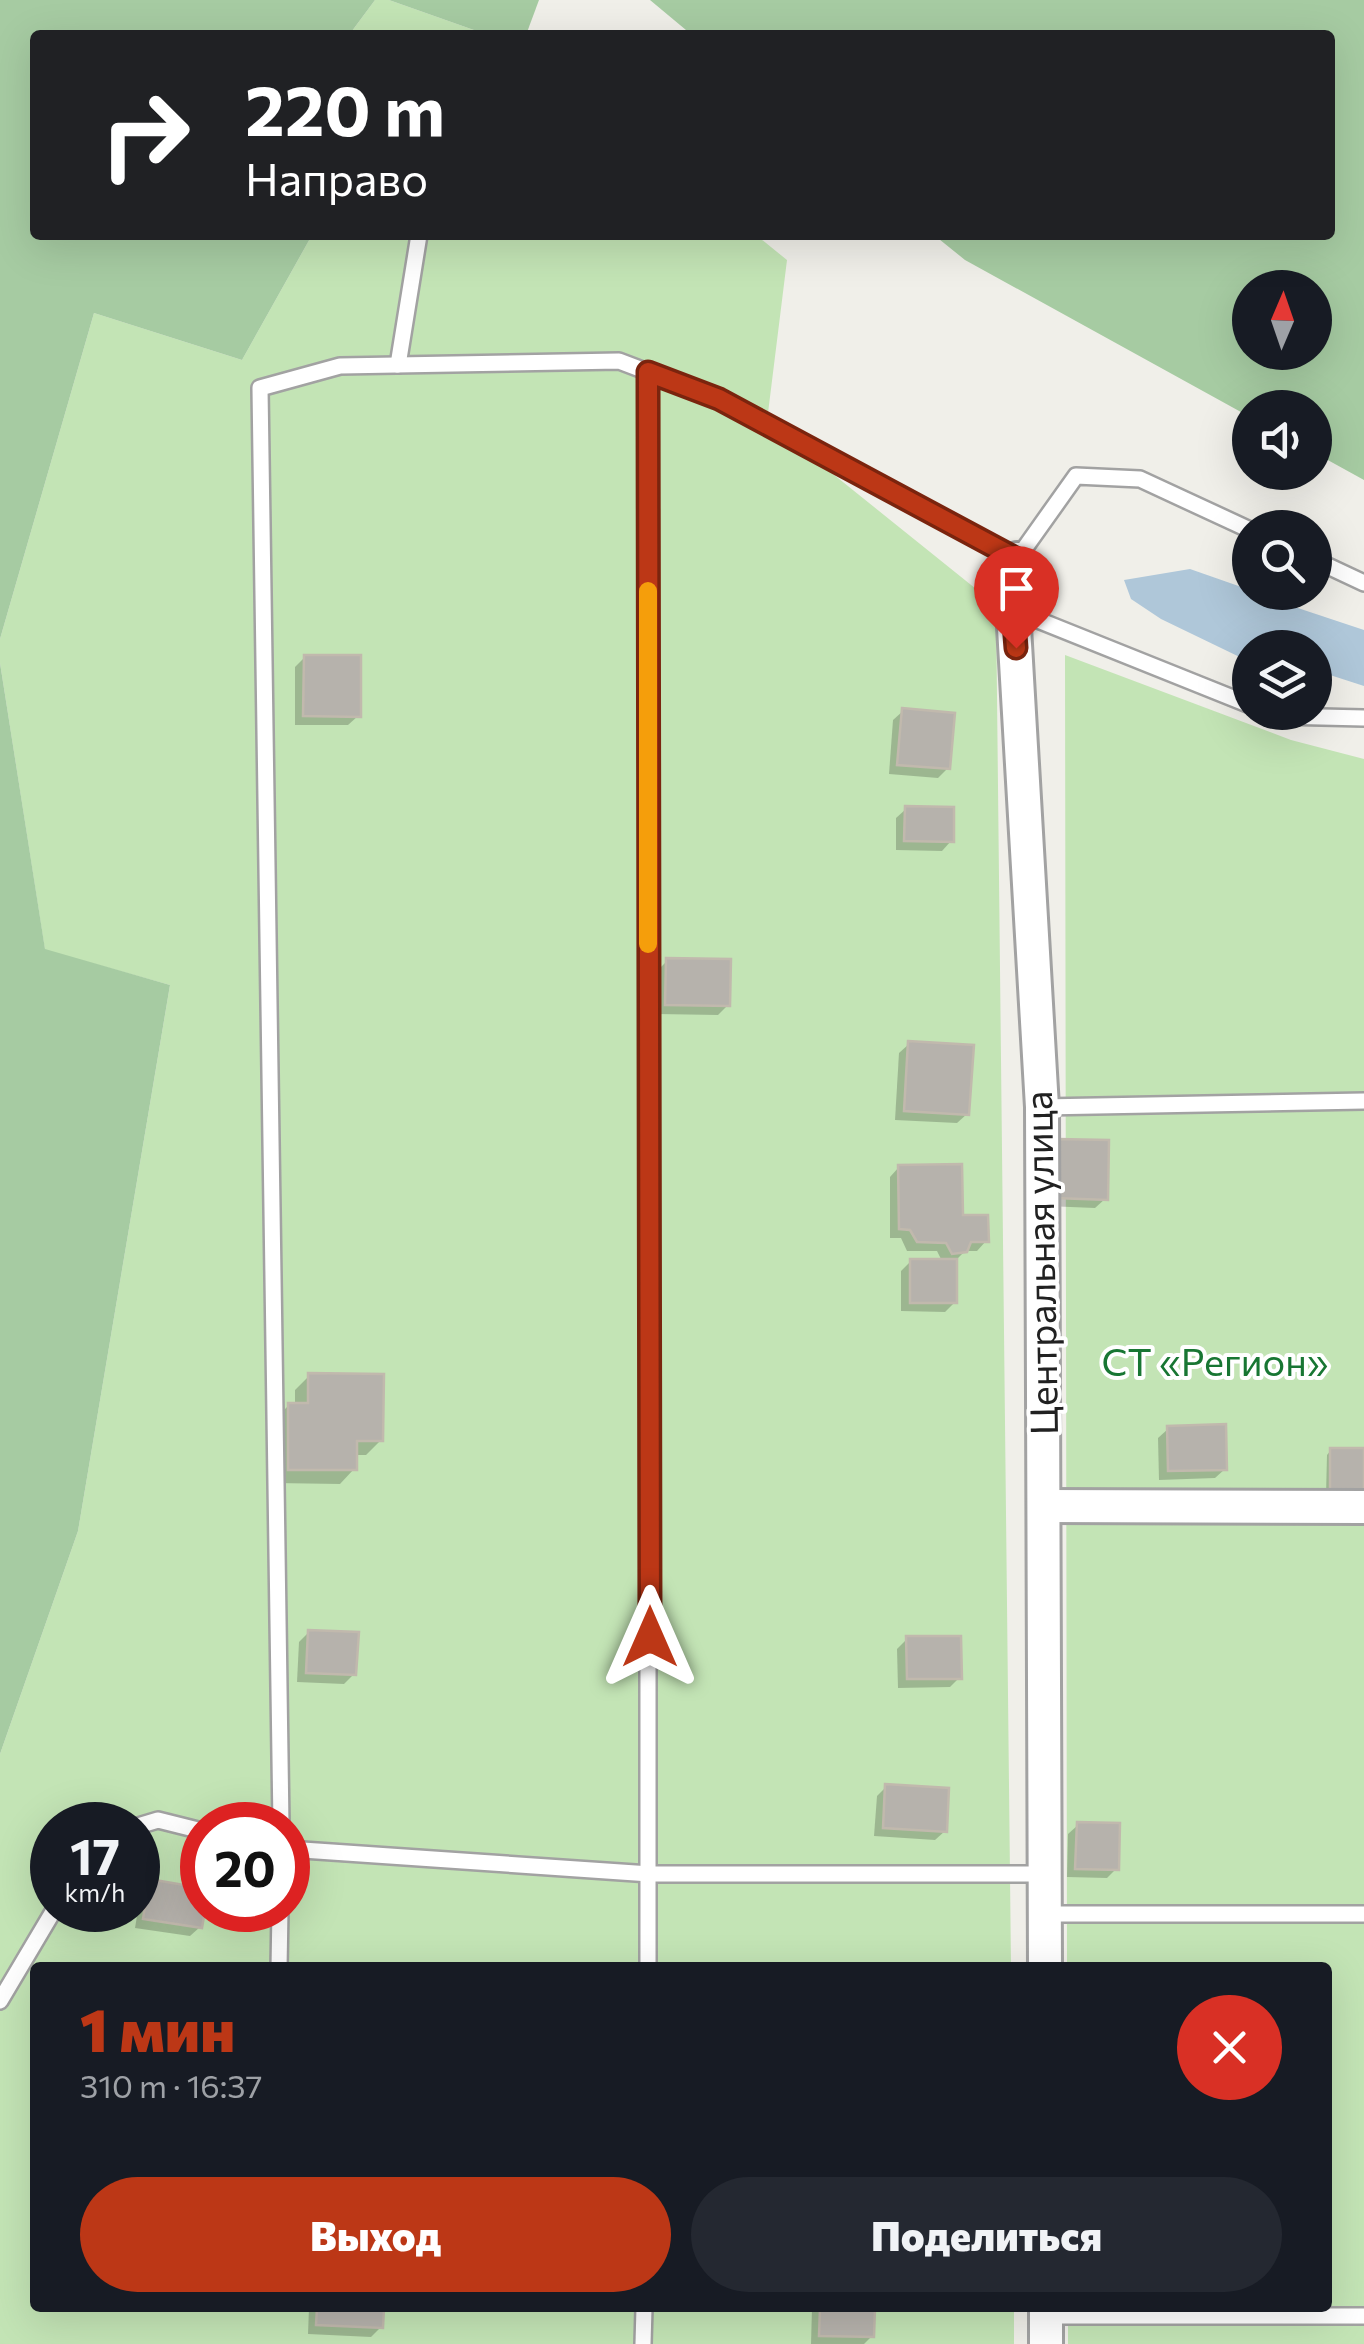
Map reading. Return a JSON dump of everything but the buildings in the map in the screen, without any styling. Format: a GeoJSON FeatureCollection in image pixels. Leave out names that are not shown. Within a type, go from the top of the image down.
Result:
{"type":"FeatureCollection","features":[{"type":"Feature","properties":{"kind":"street","name":"Центральная улица"},"geometry":{"type":"LineString","coordinates":[[1017,559],[1013,610],[1042,1106],[1045,1962]]}},
{"type":"Feature","properties":{"kind":"street"},"geometry":{"type":"LineString","coordinates":[[1044,1506],[1364,1507]]}},
{"type":"Feature","properties":{"kind":"lane"},"geometry":{"type":"LineString","coordinates":[[398,365],[418,240]]}},
{"type":"Feature","properties":{"kind":"lane"},"geometry":{"type":"LineString","coordinates":[[280,1802],[260,388],[340,366],[619,361],[719,399],[1017,559],[1076,476],[1140,479],[1232,522]]}},
{"type":"Feature","properties":{"kind":"lane"},"geometry":{"type":"LineString","coordinates":[[648,372],[648,1962]]}},
{"type":"Feature","properties":{"kind":"lane"},"geometry":{"type":"LineString","coordinates":[[1332,568],[1364,583]]}},
{"type":"Feature","properties":{"kind":"lane"},"geometry":{"type":"LineString","coordinates":[[1013,610],[1232,698]]}},
{"type":"Feature","properties":{"kind":"lane"},"geometry":{"type":"LineString","coordinates":[[1332,717],[1364,718]]}},
{"type":"Feature","properties":{"kind":"lane"},"geometry":{"type":"LineString","coordinates":[[1042,1106],[1364,1101]]}},
{"type":"Feature","properties":{"kind":"lane"},"geometry":{"type":"LineString","coordinates":[[310,1851],[650,1874],[1045,1874]]}},
{"type":"Feature","properties":{"kind":"lane"},"geometry":{"type":"LineString","coordinates":[[1045,1914],[1364,1914]]}},
{"type":"Feature","properties":{"kind":"lane"},"geometry":{"type":"LineString","coordinates":[[0,2001],[41,1932]]}},
{"type":"Feature","properties":{"kind":"lane"},"geometry":{"type":"LineString","coordinates":[[279,1962],[280,1932]]}},
{"type":"Feature","properties":{"kind":"lane"},"geometry":{"type":"LineString","coordinates":[[643,2344],[644,2312]]}},
{"type":"Feature","properties":{"kind":"lane"},"geometry":{"type":"LineString","coordinates":[[1046,2323],[1364,2316]]}},
{"type":"Feature","properties":{"kind":"green space"},"geometry":{"type":"Polygon","coordinates":[[[0,0],[375,0],[353,30],[30,30],[30,240],[309,240],[242,360],[94,313],[0,639],[0,0]]]}},
{"type":"Feature","properties":{"kind":"green space"},"geometry":{"type":"Polygon","coordinates":[[[375,0],[389,0],[474,30],[353,30],[375,0]]]}},
{"type":"Feature","properties":{"kind":"green space"},"geometry":{"type":"Polygon","coordinates":[[[389,0],[539,0],[528,30],[474,30],[389,0]]]}},
{"type":"Feature","properties":{"kind":"green space"},"geometry":{"type":"Polygon","coordinates":[[[650,0],[1364,0],[1364,480],[1332,462],[1332,390],[1232,390],[1232,407],[965,260],[940,240],[1335,240],[1335,30],[686,30],[650,0]]]}},
{"type":"Feature","properties":{"kind":"green space"},"geometry":{"type":"Polygon","coordinates":[[[309,240],[762,240],[787,260],[767,421],[996,605],[1011,1962],[30,1962],[30,2312],[1014,2312],[1014,2344],[0,2344],[0,1754],[78,1531],[170,985],[45,950],[0,663],[0,639],[94,313],[242,360],[309,240]]]}},
{"type":"Feature","properties":{"kind":"green space","name":"СТ «Регион»"},"geometry":{"type":"Polygon","coordinates":[[[1065,655],[1232,718],[1232,730],[1264,730],[1364,759],[1364,2344],[1068,2344],[1068,2312],[1332,2312],[1332,1962],[1067,1962],[1065,655]]]}},
{"type":"Feature","properties":{"kind":"green space"},"geometry":{"type":"Polygon","coordinates":[[[0,663],[45,949],[170,985],[78,1531],[0,1754],[0,663]]]}},
{"type":"Feature","properties":{"kind":"water"},"geometry":{"type":"Polygon","coordinates":[[[1190,569],[1232,584],[1232,610],[1304,610],[1364,630],[1364,686],[1332,676],[1332,630],[1232,630],[1232,653],[1161,619],[1131,599],[1124,580],[1190,569]]]}},
{"type":"Feature","properties":{"kind":"slow traffic"},"geometry":{"type":"LineString","coordinates":[[648,591],[648,944]]}},
{"type":"Feature","properties":{"kind":"route"},"geometry":{"type":"LineString","coordinates":[[650,1637],[648,372],[719,399],[1017,559],[1013,610],[1016,648]]}}]}
